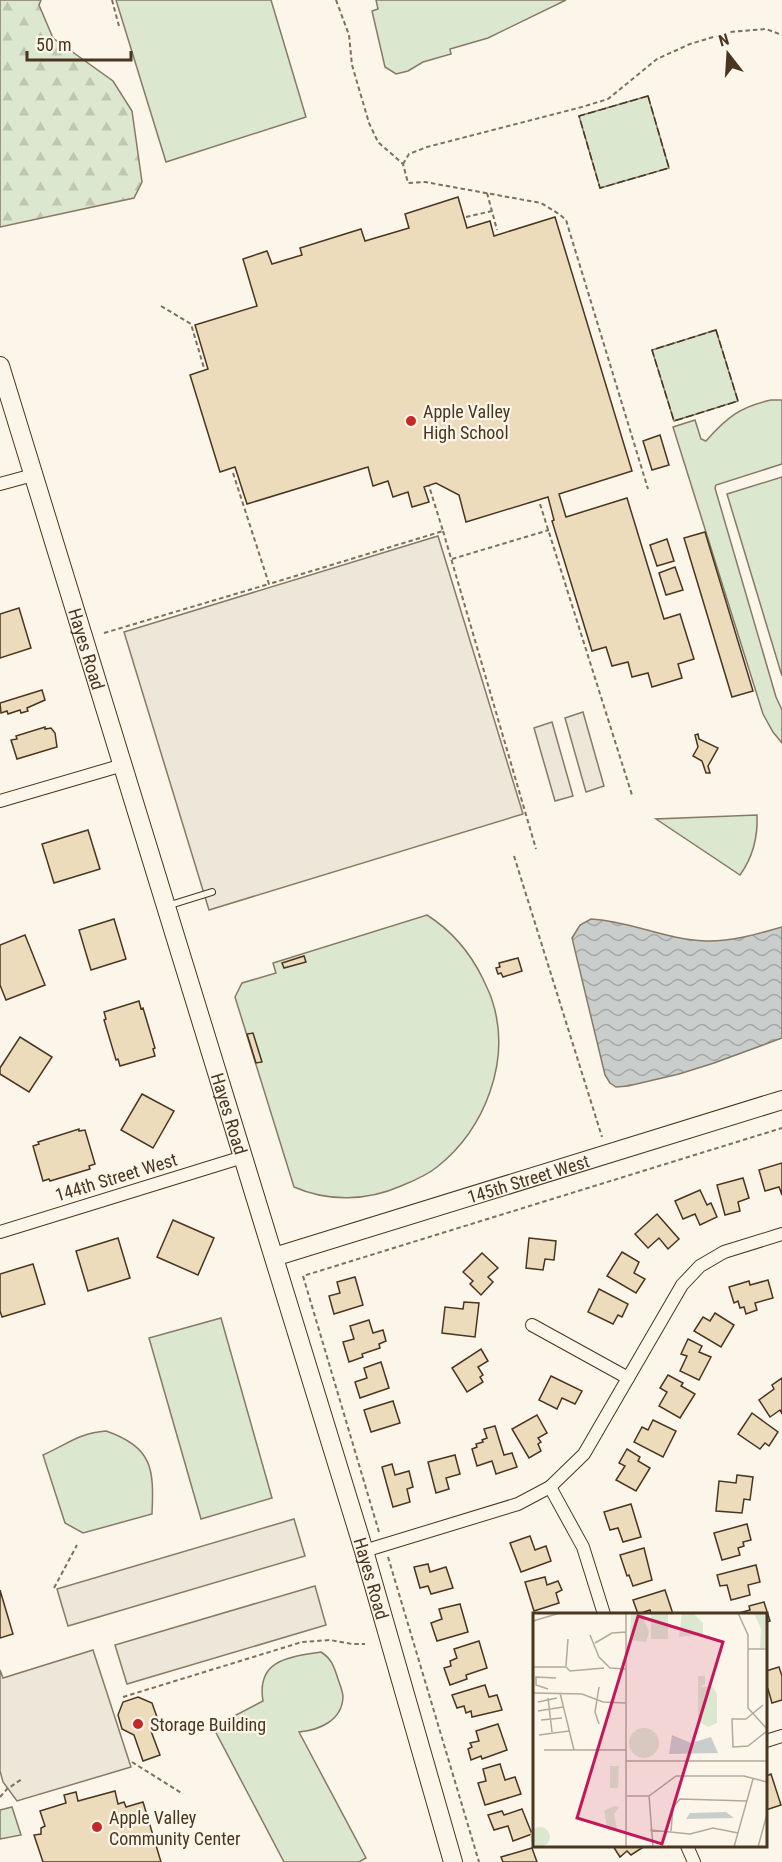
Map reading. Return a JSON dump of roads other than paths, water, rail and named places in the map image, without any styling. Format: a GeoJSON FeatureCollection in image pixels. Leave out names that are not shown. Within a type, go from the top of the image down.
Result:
{"type":"FeatureCollection","features":[{"type":"Feature","properties":{"kind":"street","name":"Hayes Road"},"geometry":{"type":"LineString","coordinates":[[0,366],[364,1551],[453,1862]]}},
{"type":"Feature","properties":{"kind":"street"},"geometry":{"type":"LineString","coordinates":[[0,484],[33,475]]}},
{"type":"Feature","properties":{"kind":"street"},"geometry":{"type":"LineString","coordinates":[[0,801],[123,765]]}},
{"type":"Feature","properties":{"kind":"street","name":"145th Street West"},"geometry":{"type":"LineString","coordinates":[[274,1257],[782,1100]]}},
{"type":"Feature","properties":{"kind":"street","name":"144th Street West"},"geometry":{"type":"LineString","coordinates":[[0,1232],[243,1157]]}},
{"type":"Feature","properties":{"kind":"street"},"geometry":{"type":"LineString","coordinates":[[364,1551],[518,1504],[550,1487],[584,1454],[682,1285],[700,1266],[724,1252],[782,1234]]}},
{"type":"Feature","properties":{"kind":"street"},"geometry":{"type":"LineString","coordinates":[[532,1325],[628,1378]]}},
{"type":"Feature","properties":{"kind":"street"},"geometry":{"type":"LineString","coordinates":[[550,1487],[583,1547],[604,1613]]}},
{"type":"Feature","properties":{"kind":"street"},"geometry":{"type":"LineString","coordinates":[[767,1740],[782,1736]]}},
{"type":"Feature","properties":{"kind":"street"},"geometry":{"type":"LineString","coordinates":[[688,1847],[694,1862]]}},
{"type":"Feature","properties":{"kind":"lane"},"geometry":{"type":"LineString","coordinates":[[166,906],[212,892]]}},
{"type":"Feature","properties":{"kind":"water"},"geometry":{"type":"Polygon","coordinates":[[[591,919],[606,920],[691,940],[705,941],[734,939],[782,927],[782,1038],[679,1074],[616,1087],[605,1075],[572,938],[580,925],[591,919]]]}},
{"type":"Feature","properties":{"kind":"place","name":"Apple Valley High School"},"geometry":{"type":"Point","coordinates":[411,421]}},
{"type":"Feature","properties":{"kind":"place","name":"Storage Building"},"geometry":{"type":"Point","coordinates":[138,1724]}},
{"type":"Feature","properties":{"kind":"place","name":"Apple Valley Community Center"},"geometry":{"type":"Point","coordinates":[97,1827]}}]}
